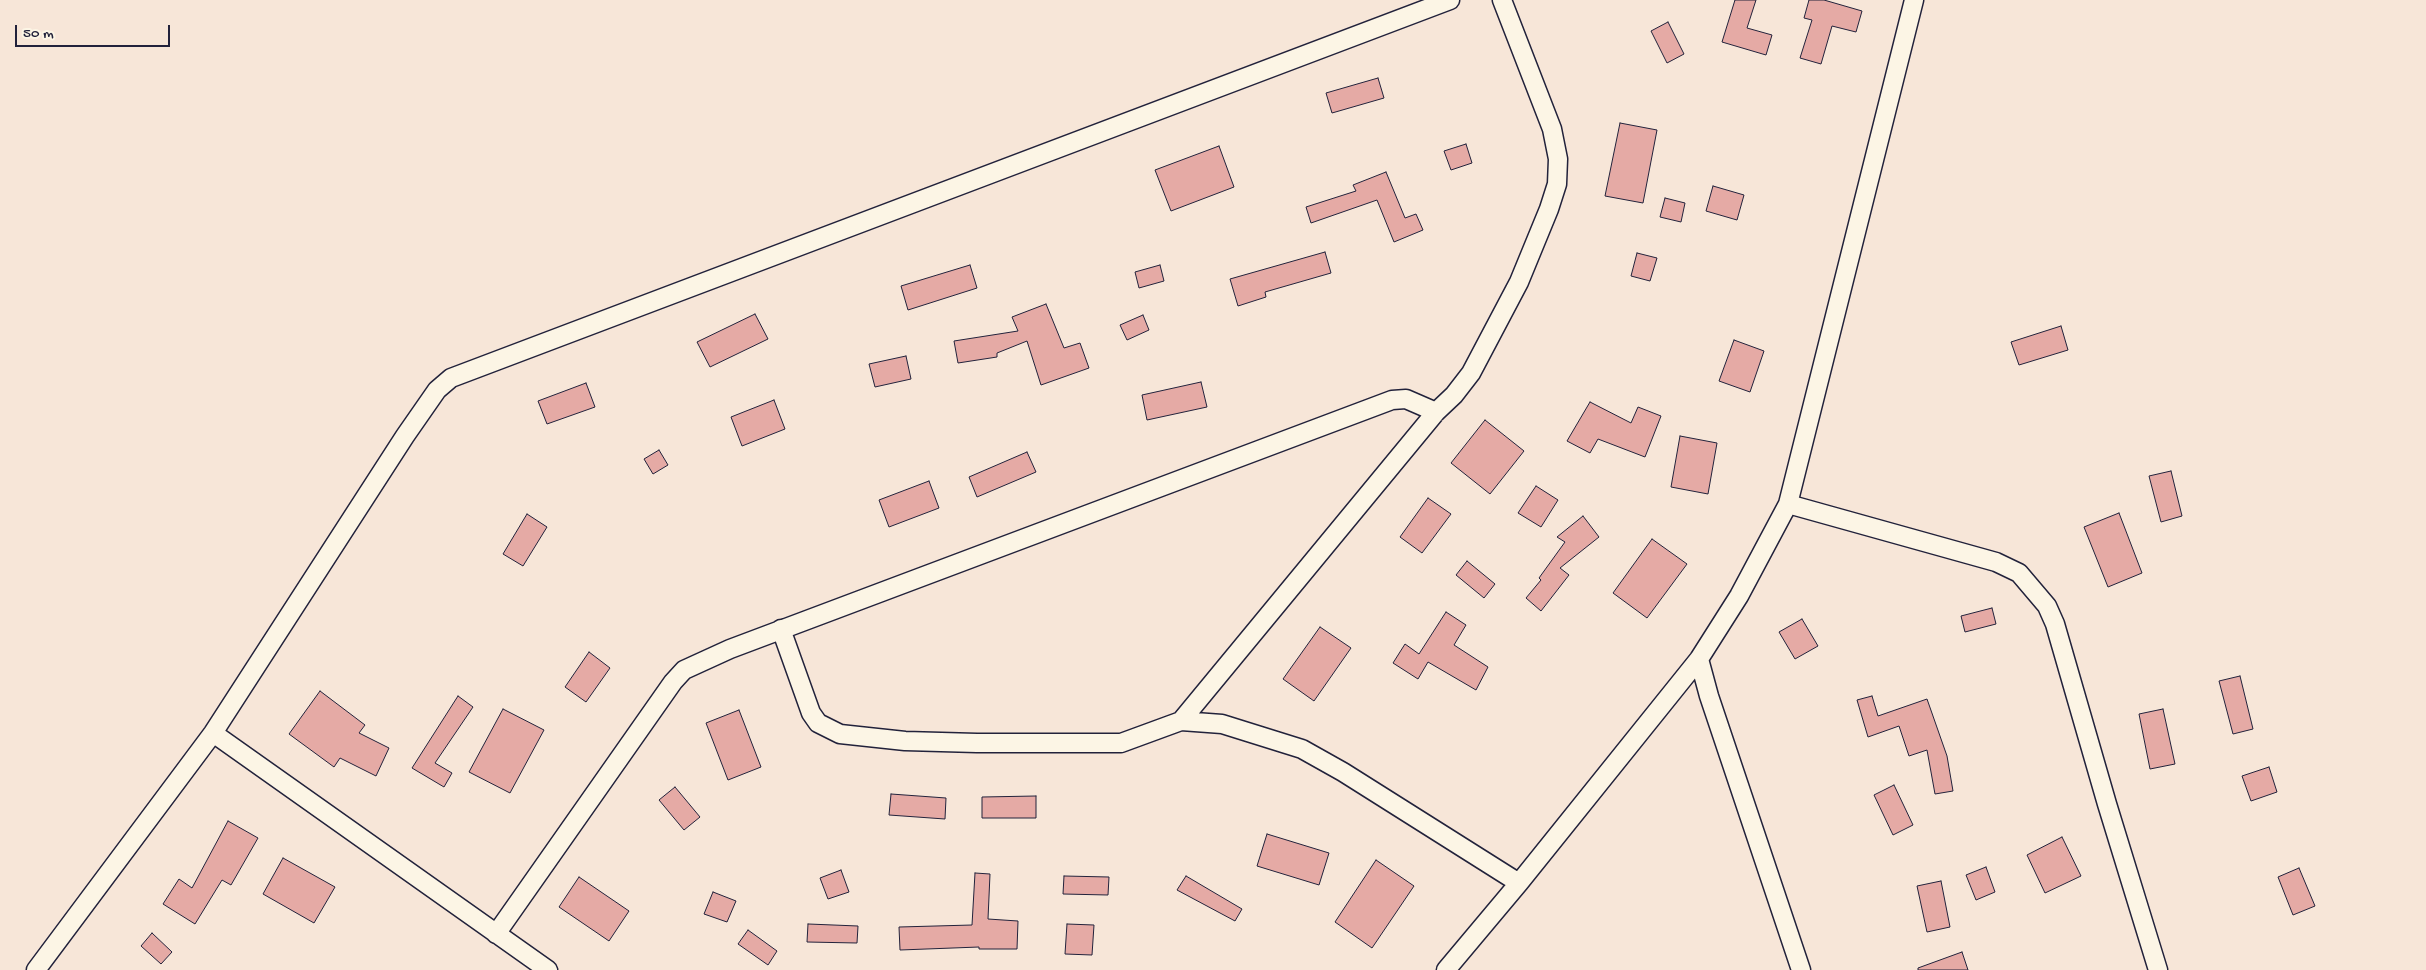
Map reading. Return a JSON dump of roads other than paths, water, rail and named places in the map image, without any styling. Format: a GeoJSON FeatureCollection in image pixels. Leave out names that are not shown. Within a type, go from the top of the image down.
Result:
{"type":"FeatureCollection","features":[{"type":"Feature","properties":{"kind":"street"},"geometry":{"type":"LineString","coordinates":[[36,970],[213,733],[405,436],[437,390],[452,378],[1450,0]]}},
{"type":"Feature","properties":{"kind":"street"},"geometry":{"type":"LineString","coordinates":[[1181,721],[1436,412],[1454,395],[1471,373],[1520,282],[1557,184],[1558,159],[1552,129],[1502,0]]}},
{"type":"Feature","properties":{"kind":"street"},"geometry":{"type":"LineString","coordinates":[[1446,970],[1519,883],[1699,659],[1739,596],[1788,504],[1914,0]]}},
{"type":"Feature","properties":{"kind":"street"},"geometry":{"type":"LineString","coordinates":[[496,934],[673,682],[684,670],[705,659],[781,630],[1392,400],[1406,399],[1436,412]]}},
{"type":"Feature","properties":{"kind":"street"},"geometry":{"type":"LineString","coordinates":[[1788,504],[1996,562],[2019,574],[2048,606],[2056,624],[2107,804],[2158,970]]}},
{"type":"Feature","properties":{"kind":"street"},"geometry":{"type":"LineString","coordinates":[[781,630],[811,713],[818,723],[840,734],[905,741],[977,744],[1120,744],[1181,721],[1222,724],[1302,749],[1343,772],[1519,883]]}},
{"type":"Feature","properties":{"kind":"street"},"geometry":{"type":"LineString","coordinates":[[1699,659],[1709,696],[1801,970]]}},
{"type":"Feature","properties":{"kind":"street"},"geometry":{"type":"LineString","coordinates":[[213,733],[548,970]]}}]}
